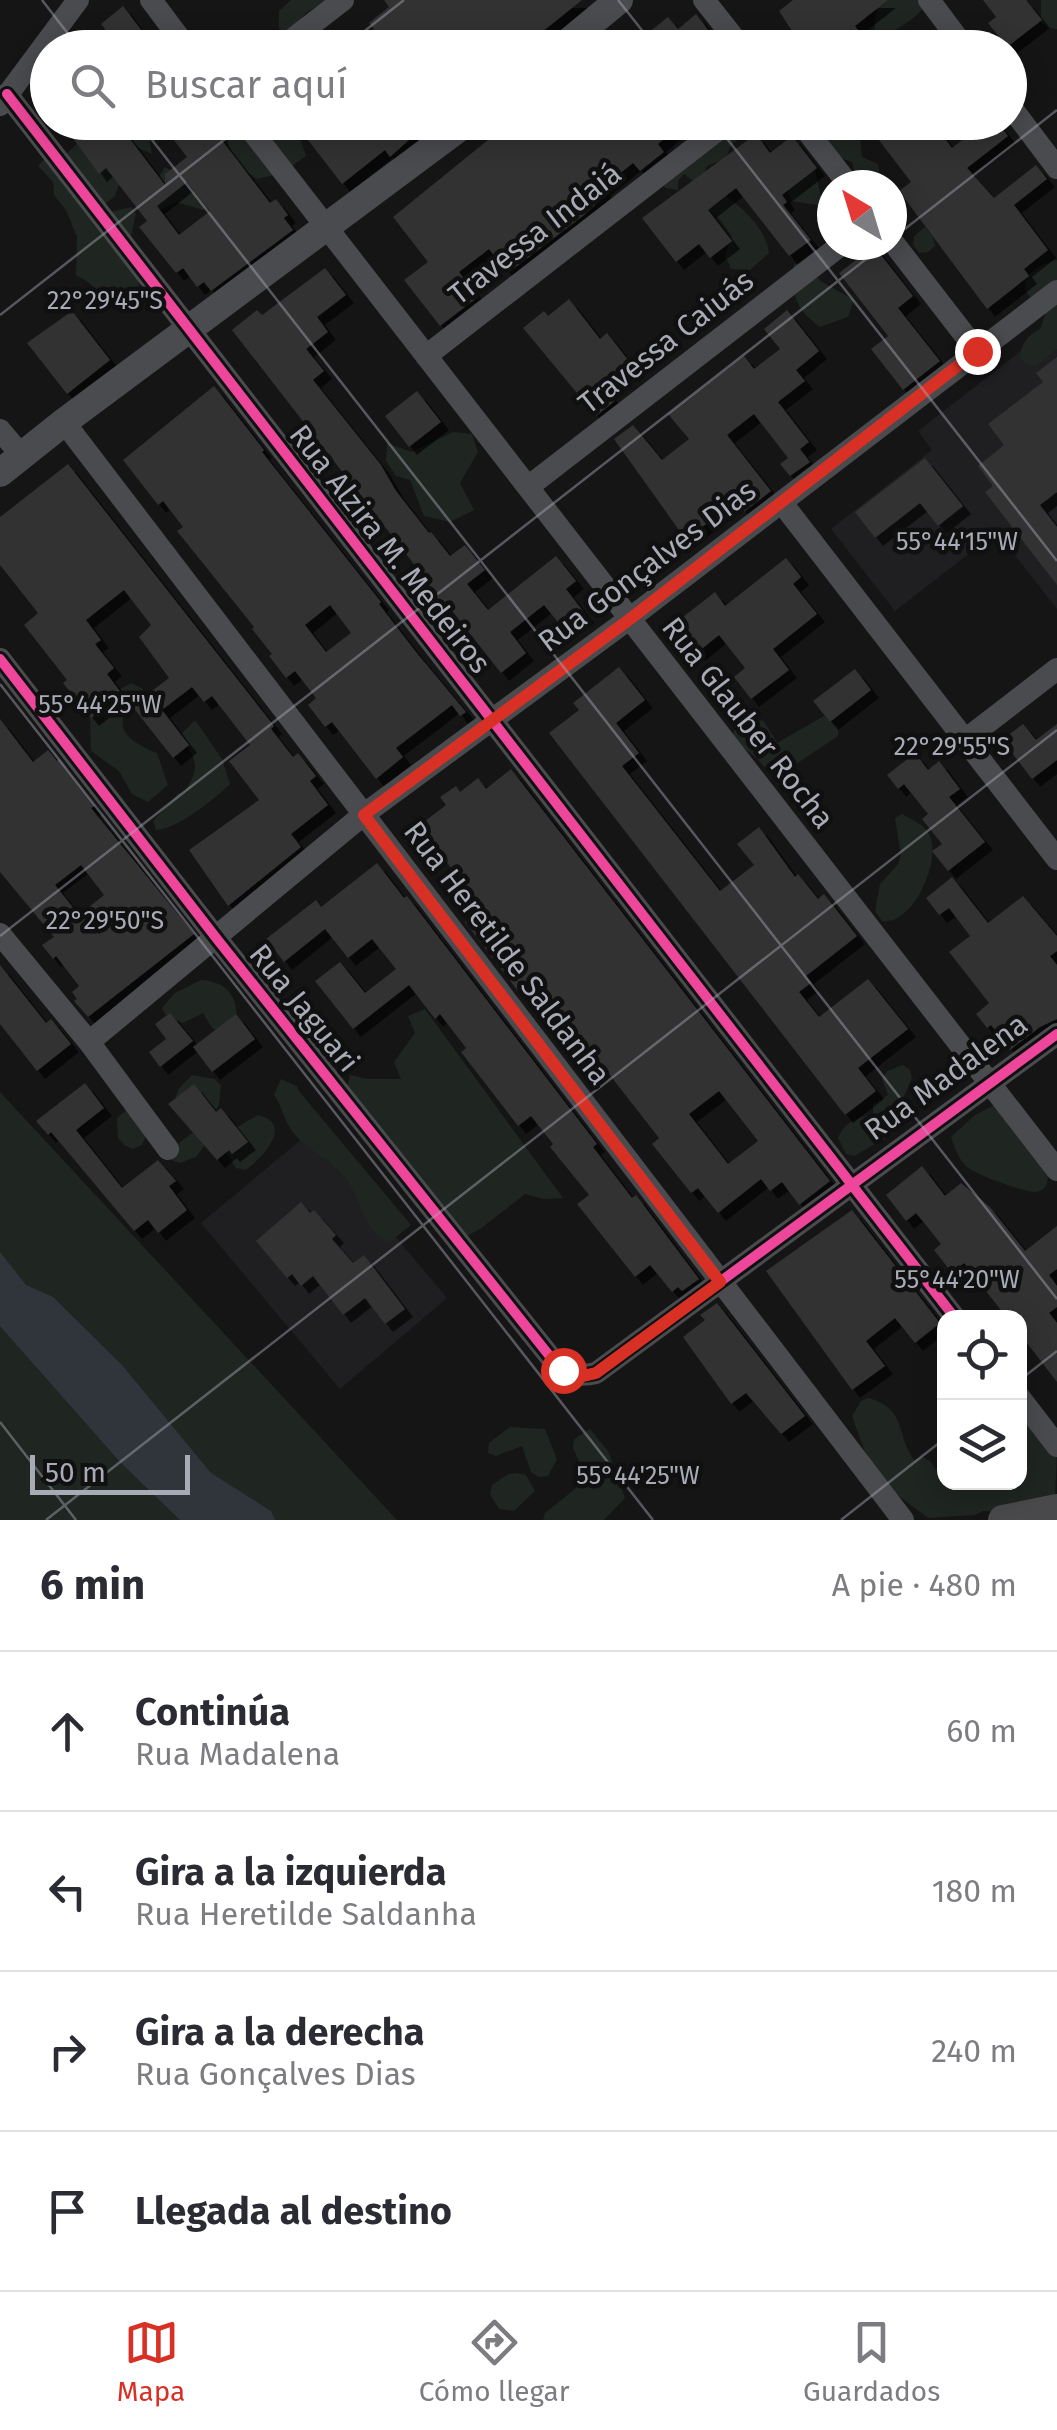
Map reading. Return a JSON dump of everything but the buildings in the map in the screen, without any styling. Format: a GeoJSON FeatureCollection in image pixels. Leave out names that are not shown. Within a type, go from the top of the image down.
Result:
{"type":"FeatureCollection","features":[{"type":"Feature","properties":{"kind":"main road"},"geometry":{"type":"LineString","coordinates":[[1002,1520],[1057,1509]]}},
{"type":"Feature","properties":{"kind":"street"},"geometry":{"type":"LineString","coordinates":[[56,30],[78,0]]}},
{"type":"Feature","properties":{"kind":"street"},"geometry":{"type":"LineString","coordinates":[[151,0],[174,30]]}},
{"type":"Feature","properties":{"kind":"street"},"geometry":{"type":"LineString","coordinates":[[305,30],[343,0]]}},
{"type":"Feature","properties":{"kind":"street"},"geometry":{"type":"LineString","coordinates":[[582,30],[619,0]]}},
{"type":"Feature","properties":{"kind":"street"},"geometry":{"type":"LineString","coordinates":[[704,0],[728,30]]}},
{"type":"Feature","properties":{"kind":"street"},"geometry":{"type":"LineString","coordinates":[[929,0],[952,30]]}},
{"type":"Feature","properties":{"kind":"street"},"geometry":{"type":"LineString","coordinates":[[4,99],[30,64]]}},
{"type":"Feature","properties":{"kind":"street","name":"Rua Alzira M. Medeiros"},"geometry":{"type":"LineString","coordinates":[[4,99],[30,132]]}},
{"type":"Feature","properties":{"kind":"street"},"geometry":{"type":"LineString","coordinates":[[1027,128],[1057,168]]}},
{"type":"Feature","properties":{"kind":"street","name":"Rua Alzira M. Medeiros"},"geometry":{"type":"LineString","coordinates":[[37,140],[950,1310]]}},
{"type":"Feature","properties":{"kind":"street","name":"Rua Glauber Rocha"},"geometry":{"type":"LineString","coordinates":[[260,140],[1057,1170]]}},
{"type":"Feature","properties":{"kind":"street"},"geometry":{"type":"LineString","coordinates":[[0,430],[11,465],[444,140]]}},
{"type":"Feature","properties":{"kind":"street","name":"Travessa Indaiá"},"geometry":{"type":"LineString","coordinates":[[426,356],[705,140]]}},
{"type":"Feature","properties":{"kind":"street"},"geometry":{"type":"LineString","coordinates":[[814,140],[837,170]]}},
{"type":"Feature","properties":{"kind":"street","name":"Travessa Caiuás"},"geometry":{"type":"LineString","coordinates":[[528,487],[823,260]]}},
{"type":"Feature","properties":{"kind":"street"},"geometry":{"type":"LineString","coordinates":[[907,260],[977,351]]}},
{"type":"Feature","properties":{"kind":"street","name":"Rua Gonçalves Dias"},"geometry":{"type":"LineString","coordinates":[[89,1042],[364,815],[630,619],[1057,290]]}},
{"type":"Feature","properties":{"kind":"street","name":"Rua Heretilde Saldanha"},"geometry":{"type":"LineString","coordinates":[[64,422],[903,1520]]}},
{"type":"Feature","properties":{"kind":"street"},"geometry":{"type":"LineString","coordinates":[[782,503],[1057,859]]}},
{"type":"Feature","properties":{"kind":"street","name":"Rua Jaguari"},"geometry":{"type":"LineString","coordinates":[[0,660],[552,1359],[563,1370],[579,1377]]}},
{"type":"Feature","properties":{"kind":"street"},"geometry":{"type":"LineString","coordinates":[[965,740],[1057,670]]}},
{"type":"Feature","properties":{"kind":"street"},"geometry":{"type":"LineString","coordinates":[[0,934],[89,1042],[168,1148]]}},
{"type":"Feature","properties":{"kind":"street","name":"Rua Madalena"},"geometry":{"type":"LineString","coordinates":[[579,1377],[596,1373],[1057,1034]]}},
{"type":"Feature","properties":{"kind":"street"},"geometry":{"type":"LineString","coordinates":[[1022,1400],[1057,1446]]}},
{"type":"Feature","properties":{"kind":"shaded area"},"geometry":{"type":"Polygon","coordinates":[[[291,0],[326,0],[306,13],[291,30],[279,29],[279,11],[291,0]]]}},
{"type":"Feature","properties":{"kind":"shaded area"},"geometry":{"type":"Polygon","coordinates":[[[877,0],[920,0],[924,7],[896,30],[874,30],[877,0]]]}},
{"type":"Feature","properties":{"kind":"shaded area"},"geometry":{"type":"Polygon","coordinates":[[[1041,0],[1057,0],[1057,29],[1041,22],[1041,0]]]}},
{"type":"Feature","properties":{"kind":"shaded area"},"geometry":{"type":"Polygon","coordinates":[[[125,140],[149,140],[152,154],[125,140]]]}},
{"type":"Feature","properties":{"kind":"shaded area"},"geometry":{"type":"Polygon","coordinates":[[[229,140],[301,140],[306,156],[282,173],[257,179],[239,165],[229,140]]]}},
{"type":"Feature","properties":{"kind":"shaded area"},"geometry":{"type":"Polygon","coordinates":[[[705,140],[737,140],[725,159],[707,166],[702,178],[694,182],[684,174],[678,181],[678,190],[665,188],[663,183],[705,140]]]}},
{"type":"Feature","properties":{"kind":"shaded area"},"geometry":{"type":"Polygon","coordinates":[[[818,140],[860,140],[862,157],[878,164],[879,170],[854,170],[852,162],[825,152],[818,140]]]}},
{"type":"Feature","properties":{"kind":"shaded area"},"geometry":{"type":"Polygon","coordinates":[[[78,143],[123,173],[115,196],[103,206],[106,213],[131,207],[136,214],[131,236],[139,286],[130,297],[114,305],[95,295],[91,284],[76,275],[77,237],[66,210],[54,195],[53,182],[38,166],[47,156],[65,155],[78,143]]]}},
{"type":"Feature","properties":{"kind":"shaded area"},"geometry":{"type":"Polygon","coordinates":[[[814,165],[817,205],[791,201],[788,193],[795,175],[814,165]]]}},
{"type":"Feature","properties":{"kind":"shaded area"},"geometry":{"type":"Polygon","coordinates":[[[165,167],[219,199],[203,210],[176,202],[151,215],[165,167]]]}},
{"type":"Feature","properties":{"kind":"shaded area"},"geometry":{"type":"Polygon","coordinates":[[[714,189],[749,216],[767,243],[769,253],[750,270],[731,269],[725,255],[732,236],[717,216],[700,205],[714,189]]]}},
{"type":"Feature","properties":{"kind":"shaded area"},"geometry":{"type":"Polygon","coordinates":[[[925,227],[935,246],[919,253],[913,245],[914,236],[925,227]]]}},
{"type":"Feature","properties":{"kind":"shaded area"},"geometry":{"type":"Polygon","coordinates":[[[1057,260],[1057,349],[1036,366],[1027,365],[1020,359],[1021,350],[1028,337],[1040,329],[1046,313],[1028,294],[1025,282],[1039,267],[1057,260]]]}},
{"type":"Feature","properties":{"kind":"shaded area"},"geometry":{"type":"Polygon","coordinates":[[[802,263],[822,282],[854,300],[848,317],[820,327],[805,314],[796,300],[794,284],[794,264],[802,263]]]}},
{"type":"Feature","properties":{"kind":"shaded area"},"geometry":{"type":"Polygon","coordinates":[[[1057,323],[1057,609],[997,532],[895,611],[831,529],[932,450],[918,431],[1057,323]]]}},
{"type":"Feature","properties":{"kind":"shaded area"},"geometry":{"type":"Polygon","coordinates":[[[453,432],[472,434],[478,452],[460,483],[474,510],[450,522],[424,516],[410,480],[396,476],[386,461],[387,443],[412,452],[453,432]]]}},
{"type":"Feature","properties":{"kind":"shaded area"},"geometry":{"type":"Polygon","coordinates":[[[131,683],[143,689],[143,694],[125,713],[124,729],[135,742],[157,753],[168,785],[148,802],[132,794],[119,771],[91,751],[90,715],[131,683]]]}},
{"type":"Feature","properties":{"kind":"shaded area"},"geometry":{"type":"Polygon","coordinates":[[[824,716],[838,727],[838,736],[784,772],[768,770],[733,735],[737,723],[755,719],[764,721],[777,743],[824,716]]]}},
{"type":"Feature","properties":{"kind":"shaded area"},"geometry":{"type":"Polygon","coordinates":[[[195,720],[222,759],[230,784],[185,819],[156,830],[153,821],[184,792],[193,775],[195,762],[182,733],[195,720]]]}},
{"type":"Feature","properties":{"kind":"shaded area"},"geometry":{"type":"Polygon","coordinates":[[[902,814],[928,832],[932,857],[915,901],[894,920],[882,921],[875,911],[880,884],[901,855],[895,818],[902,814]]]}},
{"type":"Feature","properties":{"kind":"shaded area"},"geometry":{"type":"Polygon","coordinates":[[[201,980],[224,987],[236,1006],[235,1023],[220,1032],[212,1028],[203,1013],[183,1023],[166,1016],[162,1008],[175,993],[201,980]]]}},
{"type":"Feature","properties":{"kind":"shaded area"},"geometry":{"type":"Polygon","coordinates":[[[425,1009],[563,1198],[525,1194],[463,1238],[346,1092],[350,1075],[401,1079],[394,1062],[415,1033],[408,1016],[425,1009]]]}},
{"type":"Feature","properties":{"kind":"shaded area"},"geometry":{"type":"Polygon","coordinates":[[[903,1065],[912,1078],[901,1103],[907,1120],[855,1156],[846,1154],[838,1138],[844,1127],[873,1113],[873,1104],[888,1095],[882,1079],[887,1071],[903,1065]]]}},
{"type":"Feature","properties":{"kind":"shaded area"},"geometry":{"type":"Polygon","coordinates":[[[192,1075],[215,1079],[221,1086],[214,1113],[173,1104],[179,1088],[192,1075]]]}},
{"type":"Feature","properties":{"kind":"shaded area"},"geometry":{"type":"Polygon","coordinates":[[[281,1079],[297,1086],[411,1225],[390,1242],[369,1225],[344,1176],[292,1131],[274,1095],[281,1079]]]}},
{"type":"Feature","properties":{"kind":"shaded area"},"geometry":{"type":"Polygon","coordinates":[[[0,1092],[397,1520],[0,1520],[0,1092]]]}},
{"type":"Feature","properties":{"kind":"shaded area"},"geometry":{"type":"Polygon","coordinates":[[[995,1105],[1048,1174],[1042,1190],[1029,1191],[988,1178],[963,1163],[959,1156],[951,1137],[975,1115],[995,1105]]]}},
{"type":"Feature","properties":{"kind":"shaded area"},"geometry":{"type":"Polygon","coordinates":[[[131,1106],[146,1136],[142,1145],[133,1149],[118,1138],[117,1118],[131,1106]]]}},
{"type":"Feature","properties":{"kind":"shaded area"},"geometry":{"type":"Polygon","coordinates":[[[258,1115],[274,1126],[272,1141],[246,1170],[236,1168],[222,1147],[230,1131],[258,1115]]]}},
{"type":"Feature","properties":{"kind":"shaded area"},"geometry":{"type":"Polygon","coordinates":[[[192,1133],[202,1135],[206,1144],[196,1157],[180,1163],[171,1160],[170,1150],[192,1133]]]}},
{"type":"Feature","properties":{"kind":"shaded area"},"geometry":{"type":"Polygon","coordinates":[[[309,1133],[447,1298],[340,1389],[201,1223],[309,1133]]]}},
{"type":"Feature","properties":{"kind":"shaded area"},"geometry":{"type":"Polygon","coordinates":[[[0,1252],[26,1285],[53,1297],[122,1365],[211,1473],[271,1511],[275,1520],[180,1520],[120,1462],[0,1326],[0,1252]]]}},
{"type":"Feature","properties":{"kind":"shaded area"},"geometry":{"type":"Polygon","coordinates":[[[869,1398],[890,1409],[914,1460],[922,1457],[930,1461],[937,1472],[937,1490],[1027,1490],[1027,1415],[1057,1451],[1055,1500],[1001,1512],[928,1518],[883,1484],[865,1452],[852,1416],[861,1401],[869,1398]]]}},
{"type":"Feature","properties":{"kind":"shaded area"},"geometry":{"type":"Polygon","coordinates":[[[510,1427],[545,1429],[557,1459],[548,1476],[539,1477],[531,1472],[522,1446],[496,1456],[488,1453],[489,1443],[510,1427]]]}},
{"type":"Feature","properties":{"kind":"shaded area"},"geometry":{"type":"Polygon","coordinates":[[[590,1429],[608,1451],[625,1498],[604,1520],[543,1520],[545,1513],[576,1488],[584,1472],[573,1448],[574,1439],[590,1429]]]}},
{"type":"Feature","properties":{"kind":"shaded area"},"geometry":{"type":"Polygon","coordinates":[[[517,1473],[526,1475],[535,1491],[514,1511],[499,1509],[490,1494],[492,1485],[517,1473]]]}},
{"type":"Feature","properties":{"kind":"cycle path"},"geometry":{"type":"LineString","coordinates":[[7,94],[30,124]]}},
{"type":"Feature","properties":{"kind":"cycle path"},"geometry":{"type":"LineString","coordinates":[[43,140],[949,1310]]}},
{"type":"Feature","properties":{"kind":"cycle path"},"geometry":{"type":"LineString","coordinates":[[0,659],[552,1359],[572,1373],[596,1373],[1057,1034]]}},
{"type":"Feature","properties":{"kind":"route"},"geometry":{"type":"LineString","coordinates":[[563,1370],[579,1377],[596,1373],[720,1282],[364,815],[630,619],[977,351]]}}]}
